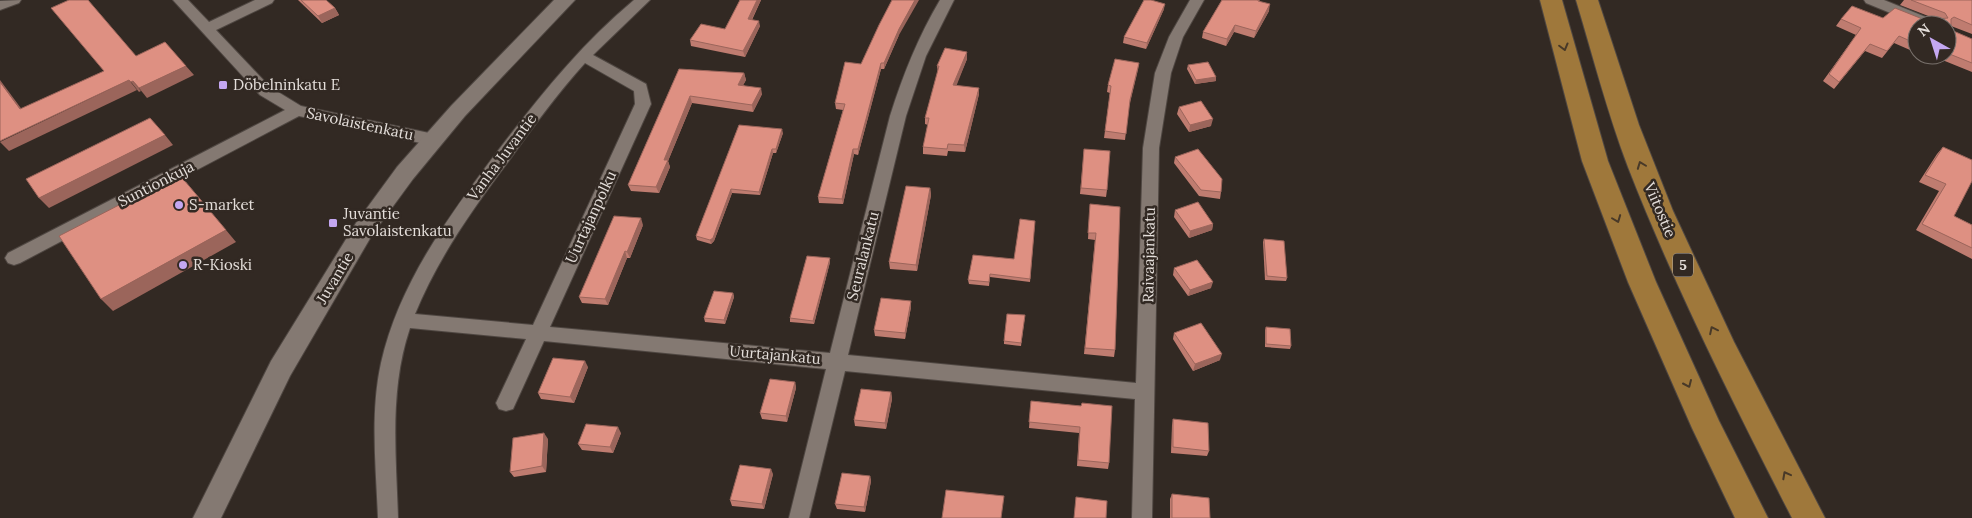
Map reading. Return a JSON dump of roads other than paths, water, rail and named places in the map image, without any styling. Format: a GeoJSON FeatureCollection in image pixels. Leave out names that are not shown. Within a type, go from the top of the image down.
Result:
{"type":"FeatureCollection","features":[{"type":"Feature","properties":{"kind":"highway"},"geometry":{"type":"LineString","coordinates":[[1551,0],[1595,161],[1642,282],[1707,428],[1752,518]]}},
{"type":"Feature","properties":{"kind":"highway","name":"Viitostie"},"geometry":{"type":"LineString","coordinates":[[1587,0],[1640,164],[1691,284],[1761,428],[1809,518]]}},
{"type":"Feature","properties":{"kind":"main road","name":"Juvantie"},"geometry":{"type":"LineString","coordinates":[[208,518],[284,361],[364,229],[405,173],[497,69],[565,0]]}},
{"type":"Feature","properties":{"kind":"street"},"geometry":{"type":"LineString","coordinates":[[0,6],[14,0]]}},
{"type":"Feature","properties":{"kind":"street","name":"Savolaistenkatu"},"geometry":{"type":"LineString","coordinates":[[180,0],[265,91],[297,110],[434,140]]}},
{"type":"Feature","properties":{"kind":"street"},"geometry":{"type":"LineString","coordinates":[[208,28],[267,0]]}},
{"type":"Feature","properties":{"kind":"street","name":"Vanha Juvantie"},"geometry":{"type":"LineString","coordinates":[[388,518],[386,393],[394,345],[417,287],[464,209],[551,92],[628,12],[643,0]]}},
{"type":"Feature","properties":{"kind":"street","name":"Seuralankatu"},"geometry":{"type":"LineString","coordinates":[[799,518],[898,116],[910,76],[928,35],[947,0]]}},
{"type":"Feature","properties":{"kind":"street","name":"Raivaajankatu"},"geometry":{"type":"LineString","coordinates":[[1142,518],[1151,148],[1163,73],[1176,37],[1197,0]]}},
{"type":"Feature","properties":{"kind":"street"},"geometry":{"type":"LineString","coordinates":[[1871,0],[1908,15]]}},
{"type":"Feature","properties":{"kind":"street","name":"Uurtajanpolku"},"geometry":{"type":"LineString","coordinates":[[506,404],[643,104],[641,88],[584,56]]}},
{"type":"Feature","properties":{"kind":"street","name":"Suntionkuja"},"geometry":{"type":"LineString","coordinates":[[14,258],[297,110]]}},
{"type":"Feature","properties":{"kind":"street","name":"Uurtajankatu"},"geometry":{"type":"LineString","coordinates":[[404,320],[838,360],[1146,392]]}},
{"type":"Feature","properties":{"kind":"place","name":"Döbelninkatu E"},"geometry":{"type":"Point","coordinates":[223,85]}},
{"type":"Feature","properties":{"kind":"place","name":"S-market"},"geometry":{"type":"Point","coordinates":[179,205]}},
{"type":"Feature","properties":{"kind":"place","name":"Juvantie Savolaistenkatu"},"geometry":{"type":"Point","coordinates":[333,223]}},
{"type":"Feature","properties":{"kind":"place","name":"R-Kioski"},"geometry":{"type":"Point","coordinates":[183,265]}}]}
